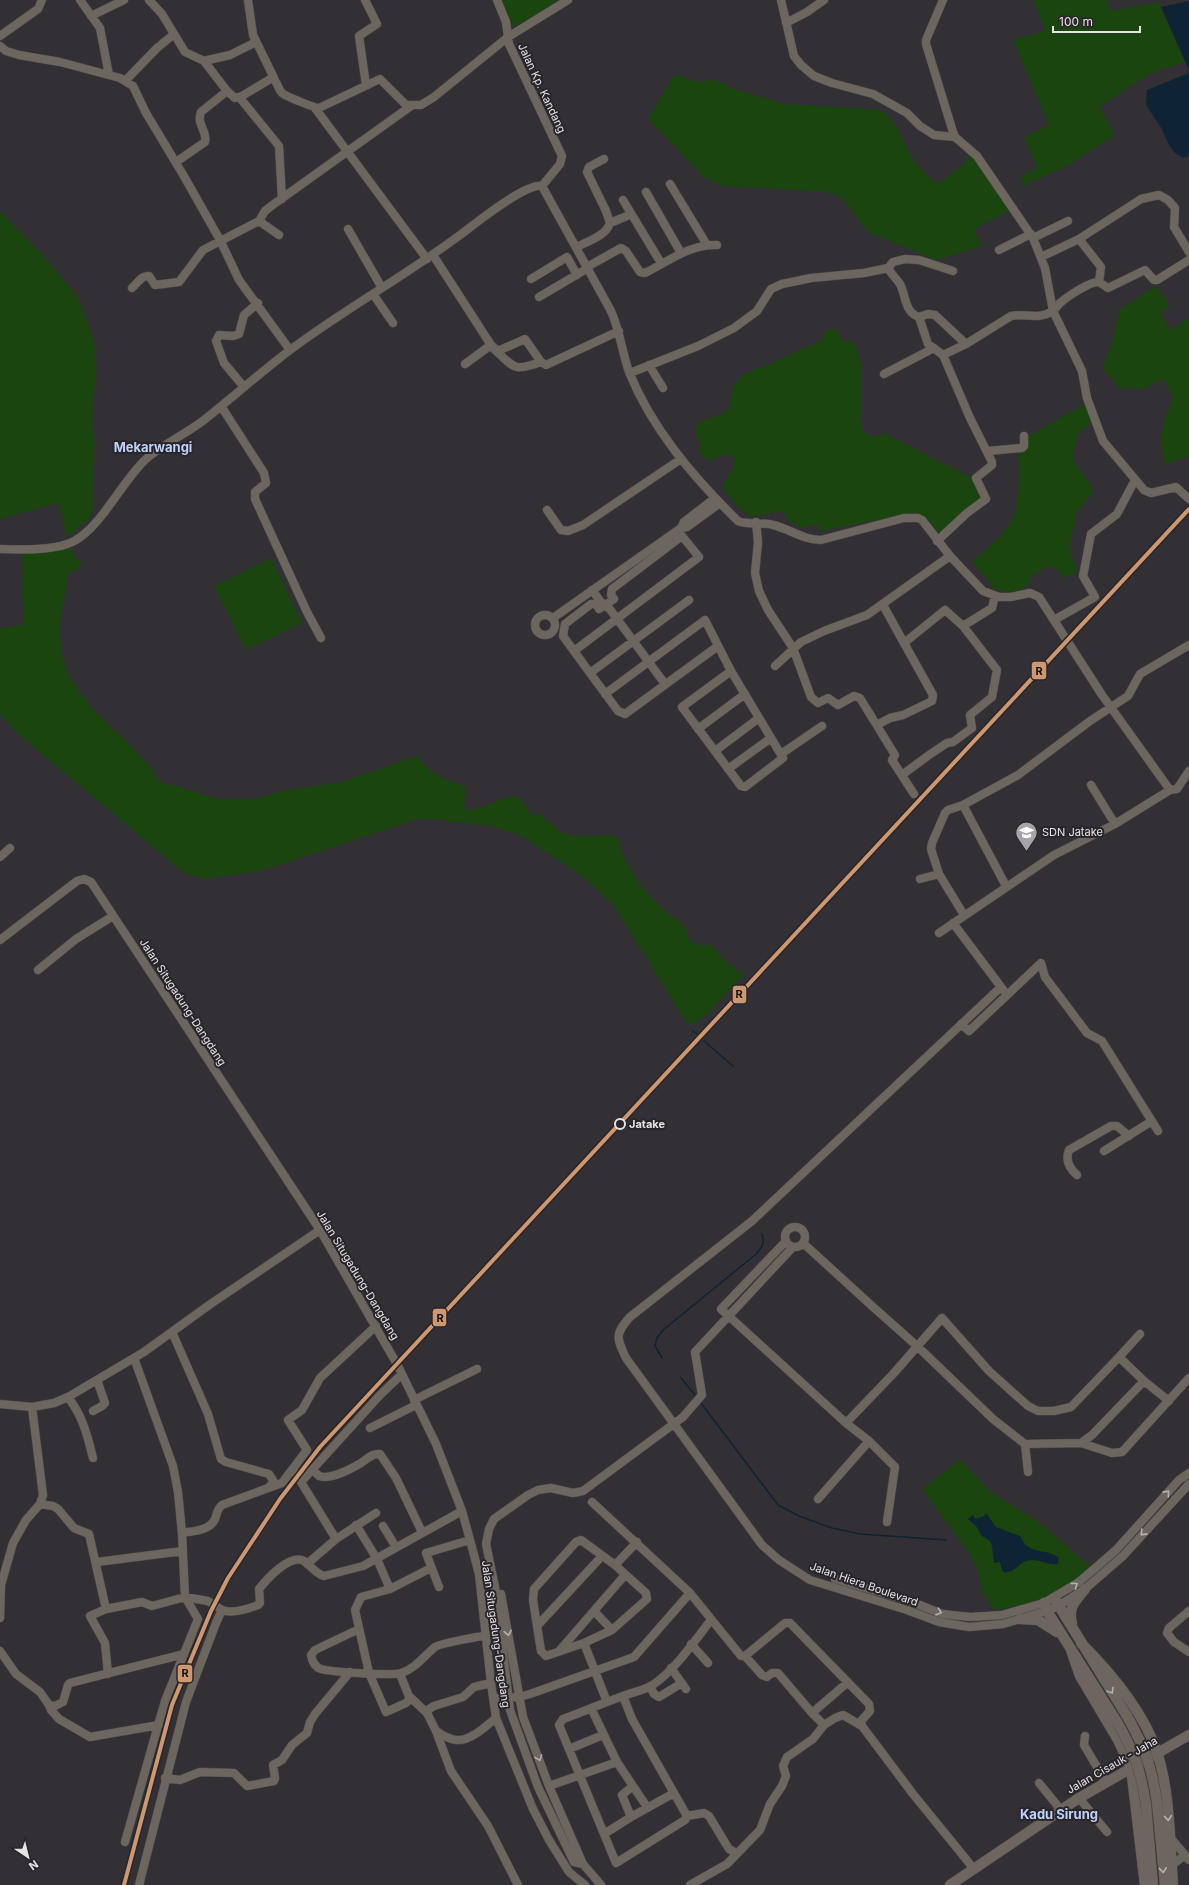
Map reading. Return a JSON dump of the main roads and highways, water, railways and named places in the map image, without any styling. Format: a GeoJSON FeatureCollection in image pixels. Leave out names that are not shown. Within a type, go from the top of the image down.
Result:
{"type":"FeatureCollection","features":[{"type":"Feature","properties":{"kind":"main road"},"geometry":{"type":"LineString","coordinates":[[1073,1630],[1070,1614],[1071,1606],[1085,1589]]}},
{"type":"Feature","properties":{"kind":"main road"},"geometry":{"type":"LineString","coordinates":[[1056,1602],[1140,1738],[1149,1761],[1157,1803],[1165,1885]]}},
{"type":"Feature","properties":{"kind":"main road"},"geometry":{"type":"LineString","coordinates":[[1045,1607],[1130,1743],[1138,1764],[1146,1805],[1153,1885]]}},
{"type":"Feature","properties":{"kind":"main road"},"geometry":{"type":"LineString","coordinates":[[1020,1619],[1038,1620],[1062,1636]]}},
{"type":"Feature","properties":{"kind":"main road"},"geometry":{"type":"LineString","coordinates":[[1082,1643],[1103,1665],[1132,1704],[1145,1726],[1157,1752],[1166,1794],[1173,1885]]}},
{"type":"Feature","properties":{"kind":"main road"},"geometry":{"type":"LineString","coordinates":[[1071,1650],[1080,1676],[1118,1740],[1131,1768],[1145,1885]]}},
{"type":"Feature","properties":{"kind":"main road"},"geometry":{"type":"LineString","coordinates":[[1118,1740],[1127,1745],[1137,1744],[1143,1735],[1145,1726]]}},
{"type":"Feature","properties":{"kind":"main road","name":"Jalan Cisauk - Jaha"},"geometry":{"type":"LineString","coordinates":[[950,1885],[1079,1798],[1189,1735]]}},
{"type":"Feature","properties":{"kind":"main road"},"geometry":{"type":"LineString","coordinates":[[1135,1799],[1140,1790],[1150,1786],[1161,1787],[1166,1794]]}},
{"type":"Feature","properties":{"kind":"water"},"geometry":{"type":"Polygon","coordinates":[[[1189,1],[1189,70],[1161,7],[1189,1]]]}},
{"type":"Feature","properties":{"kind":"water"},"geometry":{"type":"Polygon","coordinates":[[[1189,73],[1189,156],[1183,158],[1175,153],[1169,145],[1162,129],[1146,105],[1147,90],[1189,73]]]}},
{"type":"Feature","properties":{"kind":"water"},"geometry":{"type":"Polygon","coordinates":[[[986,1513],[996,1527],[1020,1536],[1028,1547],[1054,1555],[1059,1558],[1058,1564],[1030,1560],[1023,1562],[1010,1572],[1004,1572],[1000,1562],[994,1563],[990,1541],[982,1536],[976,1526],[968,1519],[973,1515],[975,1519],[984,1516],[986,1513]]]}},
{"type":"Feature","properties":{"kind":"waterway"},"geometry":{"type":"LineString","coordinates":[[693,1031],[697,1034]]}},
{"type":"Feature","properties":{"kind":"waterway"},"geometry":{"type":"LineString","coordinates":[[704,1041],[733,1066]]}},
{"type":"Feature","properties":{"kind":"waterway"},"geometry":{"type":"LineString","coordinates":[[662,1358],[655,1346],[657,1338],[663,1330],[755,1255],[762,1246],[762,1234]]}},
{"type":"Feature","properties":{"kind":"waterway"},"geometry":{"type":"LineString","coordinates":[[681,1378],[695,1395]]}},
{"type":"Feature","properties":{"kind":"waterway"},"geometry":{"type":"LineString","coordinates":[[701,1403],[778,1505],[799,1516],[832,1528],[860,1534],[946,1540]]}},
{"type":"Feature","properties":{"kind":"place","name":"SDN Jatake"},"geometry":{"type":"Point","coordinates":[1027,852]}},
{"type":"Feature","properties":{"kind":"place","name":"Jatake"},"geometry":{"type":"Point","coordinates":[620,1124]}},
{"type":"Feature","properties":{"kind":"district","name":"Mekarwangi"},"geometry":{"type":"Point","coordinates":[153,447]}},
{"type":"Feature","properties":{"kind":"district","name":"Kadu Sirung"},"geometry":{"type":"Point","coordinates":[1059,1814]}}]}
